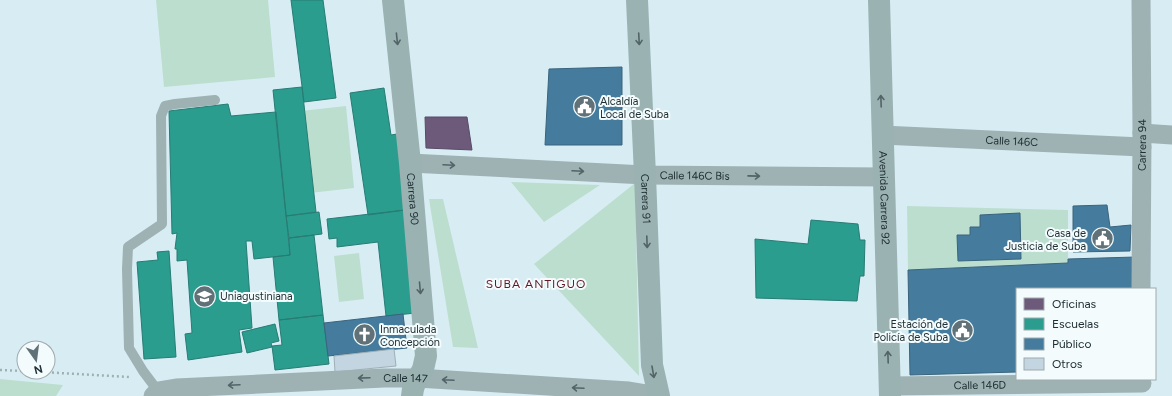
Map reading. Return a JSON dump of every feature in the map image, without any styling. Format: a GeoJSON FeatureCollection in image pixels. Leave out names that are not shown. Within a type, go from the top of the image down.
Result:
{"type":"FeatureCollection","features":[{"type":"Feature","properties":{"kind":"street","name":"Carrera 90"},"geometry":{"type":"LineString","coordinates":[[393,0],[410,163],[426,356],[423,369],[415,387]]}},
{"type":"Feature","properties":{"kind":"street","name":"Carrera 91"},"geometry":{"type":"LineString","coordinates":[[637,0],[652,365],[659,396]]}},
{"type":"Feature","properties":{"kind":"street","name":"Avenida Carrera 92"},"geometry":{"type":"LineString","coordinates":[[879,0],[890,391]]}},
{"type":"Feature","properties":{"kind":"street","name":"Carrera 94"},"geometry":{"type":"LineString","coordinates":[[1141,0],[1141,288]]}},
{"type":"Feature","properties":{"kind":"street","name":"Calle 146C"},"geometry":{"type":"LineString","coordinates":[[882,135],[1142,140],[1172,135]]}},
{"type":"Feature","properties":{"kind":"street","name":"Calle 146C Bis"},"geometry":{"type":"LineString","coordinates":[[410,163],[645,175],[883,177]]}},
{"type":"Feature","properties":{"kind":"street","name":"Calle 147"},"geometry":{"type":"LineString","coordinates":[[156,394],[176,388],[362,378],[415,387],[630,391],[659,396]]}},
{"type":"Feature","properties":{"kind":"street","name":"Calle 146D"},"geometry":{"type":"LineString","coordinates":[[890,391],[1142,386]]}},
{"type":"Feature","properties":{"kind":"lane"},"geometry":{"type":"LineString","coordinates":[[156,394],[129,348],[128,247],[162,224],[161,116],[165,106],[215,100]]}},
{"type":"Feature","properties":{"kind":"path"},"geometry":{"type":"LineString","coordinates":[[0,370],[16,371]]}},
{"type":"Feature","properties":{"kind":"path"},"geometry":{"type":"LineString","coordinates":[[56,373],[130,377],[134,382]]}},
{"type":"Feature","properties":{"kind":"green space"},"geometry":{"type":"Polygon","coordinates":[[[156,0],[268,0],[275,77],[164,87],[156,0]]]}},
{"type":"Feature","properties":{"kind":"green space"},"geometry":{"type":"Polygon","coordinates":[[[346,106],[354,188],[310,193],[301,111],[346,106]]]}},
{"type":"Feature","properties":{"kind":"green space"},"geometry":{"type":"Polygon","coordinates":[[[511,182],[600,185],[544,222],[511,182]]]}},
{"type":"Feature","properties":{"kind":"green space"},"geometry":{"type":"Polygon","coordinates":[[[635,183],[639,376],[534,264],[635,183]]]}},
{"type":"Feature","properties":{"kind":"green space"},"geometry":{"type":"Polygon","coordinates":[[[429,199],[443,199],[478,348],[453,347],[429,199]]]}},
{"type":"Feature","properties":{"kind":"green space"},"geometry":{"type":"Polygon","coordinates":[[[907,206],[1068,210],[1068,263],[908,270],[907,206]]]}},
{"type":"Feature","properties":{"kind":"green space"},"geometry":{"type":"Polygon","coordinates":[[[359,253],[364,299],[339,302],[334,256],[359,253]]]}},
{"type":"Feature","properties":{"kind":"green space"},"geometry":{"type":"Polygon","coordinates":[[[0,379],[63,385],[56,396],[0,396],[0,379]]]}},
{"type":"Feature","properties":{"kind":"building: Oficinas"},"geometry":{"type":"Polygon","coordinates":[[[425,117],[467,117],[472,150],[426,148],[425,117]]]}},
{"type":"Feature","properties":{"kind":"building: Escuelas"},"geometry":{"type":"Polygon","coordinates":[[[291,0],[323,0],[336,98],[304,102],[291,0]]]}},
{"type":"Feature","properties":{"kind":"building: Escuelas"},"geometry":{"type":"Polygon","coordinates":[[[302,87],[316,212],[286,216],[273,90],[302,87]]]}},
{"type":"Feature","properties":{"kind":"building: Escuelas"},"geometry":{"type":"Polygon","coordinates":[[[384,88],[391,135],[397,134],[405,210],[368,215],[350,93],[384,88]]]}},
{"type":"Feature","properties":{"kind":"building: Escuelas"},"geometry":{"type":"Polygon","coordinates":[[[228,104],[231,116],[276,112],[290,255],[254,259],[252,241],[246,241],[252,328],[239,330],[242,352],[188,360],[185,334],[192,333],[187,260],[177,261],[177,249],[175,249],[177,233],[172,234],[169,111],[228,104]]]}},
{"type":"Feature","properties":{"kind":"building: Escuelas"},"geometry":{"type":"Polygon","coordinates":[[[405,210],[416,313],[386,316],[378,242],[337,247],[337,238],[329,239],[327,219],[405,210]]]}},
{"type":"Feature","properties":{"kind":"building: Escuelas"},"geometry":{"type":"Polygon","coordinates":[[[319,212],[322,234],[289,238],[286,216],[319,212]]]}},
{"type":"Feature","properties":{"kind":"building: Escuelas"},"geometry":{"type":"Polygon","coordinates":[[[811,220],[858,224],[860,240],[865,240],[864,276],[860,276],[857,301],[756,298],[755,239],[808,244],[811,220]]]}},
{"type":"Feature","properties":{"kind":"building: Escuelas"},"geometry":{"type":"Polygon","coordinates":[[[314,235],[323,315],[279,320],[273,257],[290,255],[289,238],[314,235]]]}},
{"type":"Feature","properties":{"kind":"building: Escuelas"},"geometry":{"type":"Polygon","coordinates":[[[169,251],[176,357],[144,359],[137,262],[158,260],[157,252],[169,251]]]}},
{"type":"Feature","properties":{"kind":"building: Escuelas"},"geometry":{"type":"Polygon","coordinates":[[[323,315],[329,364],[275,370],[272,346],[282,345],[279,320],[323,315]]]}},
{"type":"Feature","properties":{"kind":"building: Escuelas"},"geometry":{"type":"Polygon","coordinates":[[[275,324],[279,341],[271,343],[272,347],[247,353],[242,332],[275,324]]]}},
{"type":"Feature","properties":{"kind":"building: Público","name":"Alcaldía Local de Suba"},"geometry":{"type":"Polygon","coordinates":[[[622,67],[622,145],[545,145],[549,69],[622,67]]]}},
{"type":"Feature","properties":{"kind":"building: Público","name":"Casa de Justicia de Suba"},"geometry":{"type":"Polygon","coordinates":[[[1107,205],[1110,227],[1131,225],[1130,251],[1073,252],[1073,206],[1107,205]]]}},
{"type":"Feature","properties":{"kind":"building: Público"},"geometry":{"type":"Polygon","coordinates":[[[1020,213],[1021,259],[958,261],[957,235],[970,235],[970,227],[980,227],[980,215],[1020,213]]]}},
{"type":"Feature","properties":{"kind":"building: Público","name":"Estación de Policía de Suba"},"geometry":{"type":"Polygon","coordinates":[[[1135,257],[1134,288],[1016,288],[1016,372],[910,375],[908,270],[1068,263],[1068,259],[1135,257]]]}},
{"type":"Feature","properties":{"kind":"building: Público","name":"Inmaculada Concepción"},"geometry":{"type":"Polygon","coordinates":[[[403,314],[407,348],[328,356],[324,323],[403,314]]]}},
{"type":"Feature","properties":{"kind":"building: Otros"},"geometry":{"type":"Polygon","coordinates":[[[394,349],[396,366],[335,372],[334,356],[394,349]]]}},
{"type":"Feature","properties":{"kind":"place","name":"Alcaldía Local de Suba"},"geometry":{"type":"Point","coordinates":[584,107]}},
{"type":"Feature","properties":{"kind":"place","name":"Casa de Justicia de Suba"},"geometry":{"type":"Point","coordinates":[1102,239]}},
{"type":"Feature","properties":{"kind":"place","name":"Uniagustiniana"},"geometry":{"type":"Point","coordinates":[204,296]}},
{"type":"Feature","properties":{"kind":"place","name":"Estación de Policía de Suba"},"geometry":{"type":"Point","coordinates":[963,330]}},
{"type":"Feature","properties":{"kind":"place","name":"Inmaculada Concepción"},"geometry":{"type":"Point","coordinates":[365,335]}},
{"type":"Feature","properties":{"kind":"district","name":"SUBA ANTIGUO"},"geometry":{"type":"Point","coordinates":[536,284]}}]}
